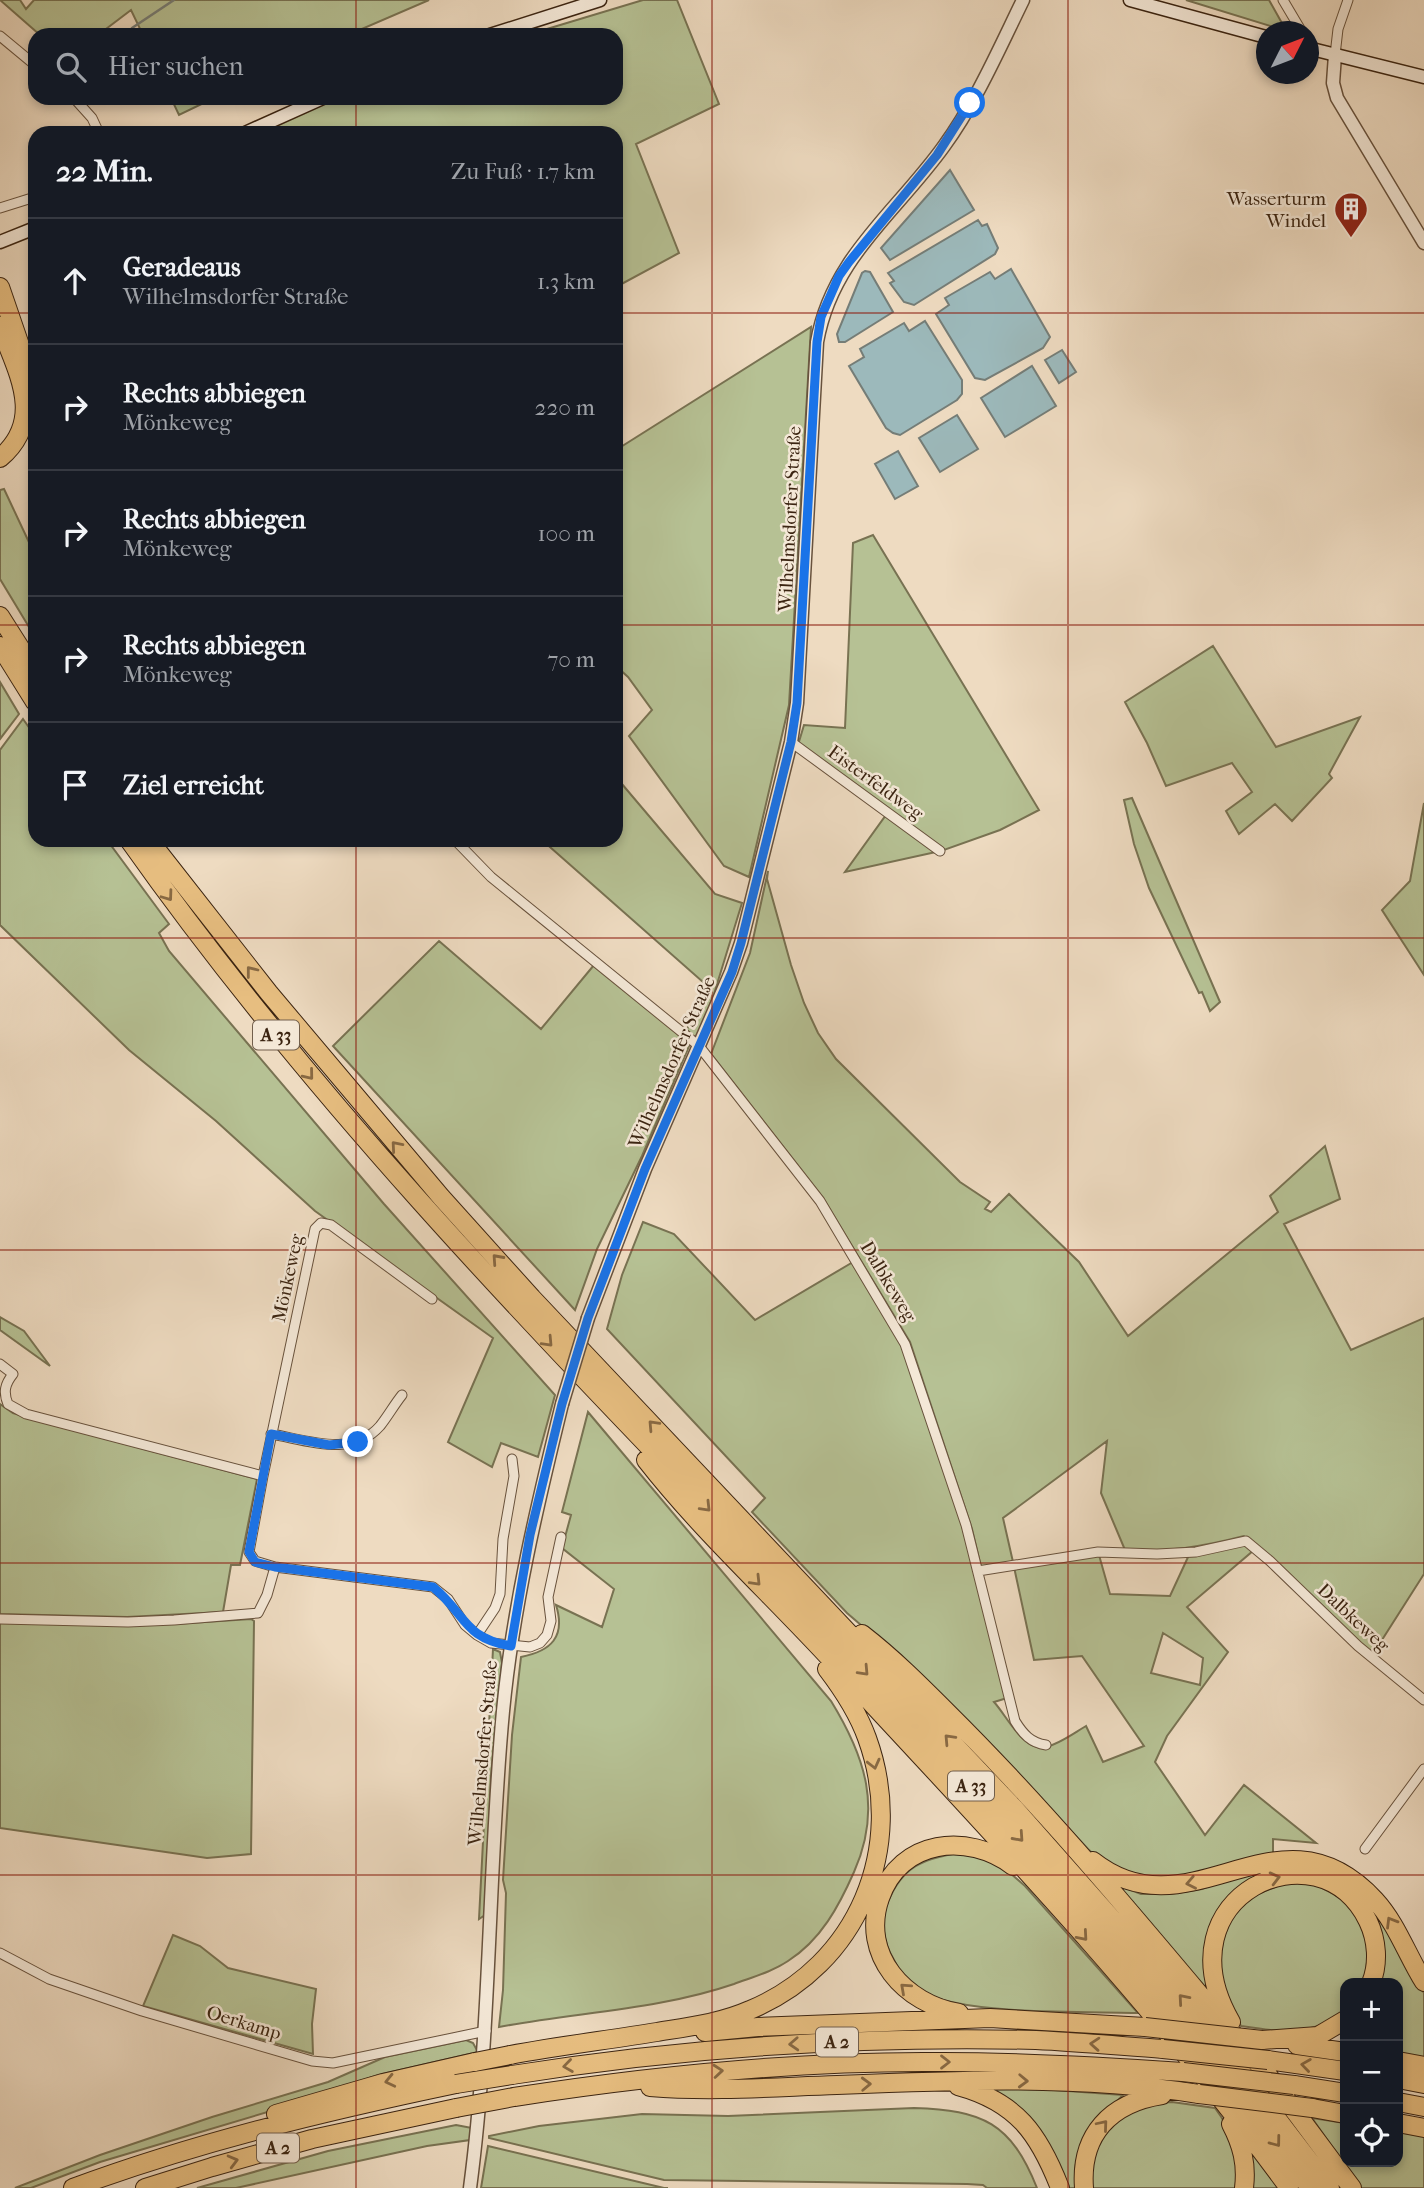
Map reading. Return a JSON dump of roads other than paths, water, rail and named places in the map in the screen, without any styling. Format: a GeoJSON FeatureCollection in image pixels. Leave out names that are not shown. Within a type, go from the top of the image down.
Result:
{"type":"FeatureCollection","features":[{"type":"Feature","properties":{"kind":"highway"},"geometry":{"type":"LineString","coordinates":[[0,287],[28,369]]}},
{"type":"Feature","properties":{"kind":"highway"},"geometry":{"type":"LineString","coordinates":[[0,326],[26,401],[23,427],[11,448],[0,458]]}},
{"type":"Feature","properties":{"kind":"highway"},"geometry":{"type":"LineString","coordinates":[[0,473],[28,444]]}},
{"type":"Feature","properties":{"kind":"highway"},"geometry":{"type":"LineString","coordinates":[[0,616],[28,660]]}},
{"type":"Feature","properties":{"kind":"highway"},"geometry":{"type":"LineString","coordinates":[[0,646],[28,691]]}},
{"type":"Feature","properties":{"kind":"highway","name":"A 33"},"geometry":{"type":"LineString","coordinates":[[134,847],[198,937],[316,1084],[435,1220],[607,1406],[1003,1819],[1180,2020],[1310,2188]]}},
{"type":"Feature","properties":{"kind":"highway","name":"A 33"},"geometry":{"type":"LineString","coordinates":[[154,847],[268,993],[441,1198],[1015,1808],[1203,2022],[1330,2188]]}},
{"type":"Feature","properties":{"kind":"highway"},"geometry":{"type":"LineString","coordinates":[[607,1406],[664,1483],[1006,1848],[1226,2114],[1238,2137],[1247,2170],[1244,2188]]}},
{"type":"Feature","properties":{"kind":"highway"},"geometry":{"type":"LineString","coordinates":[[800,1582],[918,1682],[987,1750],[1267,2066]]}},
{"type":"Feature","properties":{"kind":"highway"},"geometry":{"type":"LineString","coordinates":[[457,2075],[510,2055],[692,2027],[747,2012],[795,1986],[843,1937],[856,1918],[873,1874],[880,1834],[881,1798],[867,1737],[842,1689],[776,1602]]}},
{"type":"Feature","properties":{"kind":"highway"},"geometry":{"type":"LineString","coordinates":[[1070,1841],[1101,1868],[1147,1885],[1196,1883],[1275,1859],[1313,1862],[1335,1869],[1355,1882],[1388,1915],[1424,1982]]}},
{"type":"Feature","properties":{"kind":"highway"},"geometry":{"type":"LineString","coordinates":[[1038,1885],[1001,1857],[985,1849],[953,1844],[939,1846],[912,1858],[890,1880],[880,1896],[875,1928],[878,1947],[896,1980],[917,1998],[950,2012],[990,2018],[1145,2027],[1340,2051]]}},
{"type":"Feature","properties":{"kind":"highway"},"geometry":{"type":"LineString","coordinates":[[1352,2188],[1226,2012],[1218,1994],[1212,1959],[1213,1942],[1224,1913],[1247,1890],[1261,1882],[1289,1875],[1305,1875],[1323,1880],[1339,1889],[1364,1913],[1371,1928],[1376,1957],[1372,1978]]}},
{"type":"Feature","properties":{"kind":"highway"},"geometry":{"type":"LineString","coordinates":[[639,2036],[656,2037],[771,2026],[990,2018]]}},
{"type":"Feature","properties":{"kind":"highway"},"geometry":{"type":"LineString","coordinates":[[1262,2040],[1318,2036],[1340,2023]]}},
{"type":"Feature","properties":{"kind":"highway","name":"A 2"},"geometry":{"type":"LineString","coordinates":[[74,2188],[216,2142],[457,2075],[512,2075],[706,2050],[873,2040],[1039,2040],[1163,2049],[1267,2066],[1340,2071]]}},
{"type":"Feature","properties":{"kind":"highway","name":"A 2"},"geometry":{"type":"LineString","coordinates":[[145,2188],[212,2166],[312,2139],[456,2108],[601,2083],[782,2066],[909,2062],[1189,2070],[1340,2092]]}},
{"type":"Feature","properties":{"kind":"highway"},"geometry":{"type":"LineString","coordinates":[[1403,2062],[1424,2066]]}},
{"type":"Feature","properties":{"kind":"highway"},"geometry":{"type":"LineString","coordinates":[[1189,2070],[1289,2188]]}},
{"type":"Feature","properties":{"kind":"highway"},"geometry":{"type":"LineString","coordinates":[[601,2083],[660,2088],[736,2088],[958,2080],[1051,2082],[1191,2093],[1340,2113]]}},
{"type":"Feature","properties":{"kind":"highway"},"geometry":{"type":"LineString","coordinates":[[1403,2080],[1424,2084]]}},
{"type":"Feature","properties":{"kind":"highway"},"geometry":{"type":"LineString","coordinates":[[931,2082],[978,2091],[1020,2117],[1042,2146],[1060,2188]]}},
{"type":"Feature","properties":{"kind":"highway"},"geometry":{"type":"LineString","coordinates":[[1084,2188],[1085,2155],[1099,2128],[1110,2116],[1136,2100],[1191,2093]]}},
{"type":"Feature","properties":{"kind":"highway"},"geometry":{"type":"LineString","coordinates":[[1403,2103],[1424,2107]]}},
{"type":"Feature","properties":{"kind":"highway"},"geometry":{"type":"LineString","coordinates":[[1403,2124],[1424,2128]]}},
{"type":"Feature","properties":{"kind":"street"},"geometry":{"type":"LineString","coordinates":[[512,28],[600,0]]}},
{"type":"Feature","properties":{"kind":"street","name":"Wilhelmsdorfer Straße"},"geometry":{"type":"LineString","coordinates":[[470,2188],[482,2091],[486,2031],[496,1792],[511,1646],[530,1535],[562,1404],[588,1318],[645,1169],[741,943],[791,742],[797,703],[817,342],[821,317],[831,292],[849,262],[953,132],[1023,0]]}},
{"type":"Feature","properties":{"kind":"street"},"geometry":{"type":"LineString","coordinates":[[1130,0],[1256,34]]}},
{"type":"Feature","properties":{"kind":"street"},"geometry":{"type":"LineString","coordinates":[[1283,0],[1295,21]]}},
{"type":"Feature","properties":{"kind":"street"},"geometry":{"type":"LineString","coordinates":[[1349,0],[1338,29],[1334,83],[1337,98],[1424,243]]}},
{"type":"Feature","properties":{"kind":"street"},"geometry":{"type":"LineString","coordinates":[[0,36],[28,59]]}},
{"type":"Feature","properties":{"kind":"street"},"geometry":{"type":"LineString","coordinates":[[1319,51],[1424,77]]}},
{"type":"Feature","properties":{"kind":"street"},"geometry":{"type":"LineString","coordinates":[[80,105],[96,126]]}},
{"type":"Feature","properties":{"kind":"street"},"geometry":{"type":"LineString","coordinates":[[261,126],[307,105]]}},
{"type":"Feature","properties":{"kind":"street"},"geometry":{"type":"LineString","coordinates":[[0,208],[28,199]]}},
{"type":"Feature","properties":{"kind":"street"},"geometry":{"type":"LineString","coordinates":[[0,242],[28,231]]}},
{"type":"Feature","properties":{"kind":"street","name":"Eisterfeldweg"},"geometry":{"type":"LineString","coordinates":[[791,742],[940,851]]}},
{"type":"Feature","properties":{"kind":"street","name":"Dalbkeweg"},"geometry":{"type":"LineString","coordinates":[[462,847],[491,877],[699,1046],[820,1201],[905,1343],[966,1525],[1015,1721],[1033,1742],[1046,1745]]}},
{"type":"Feature","properties":{"kind":"street","name":"Mönkeweg"},"geometry":{"type":"LineString","coordinates":[[432,1299],[331,1225],[321,1223],[315,1229],[249,1552],[255,1562],[275,1567],[433,1587],[448,1599],[466,1625],[477,1635]]}},
{"type":"Feature","properties":{"kind":"street"},"geometry":{"type":"LineString","coordinates":[[0,1364],[13,1374],[5,1391],[8,1404],[26,1414],[263,1476]]}},
{"type":"Feature","properties":{"kind":"street"},"geometry":{"type":"LineString","coordinates":[[271,1434],[329,1445],[358,1442],[380,1426],[402,1395]]}},
{"type":"Feature","properties":{"kind":"street"},"geometry":{"type":"LineString","coordinates":[[512,1459],[514,1476],[503,1539],[500,1594],[495,1608],[477,1635],[491,1643],[530,1647],[540,1643],[547,1635],[551,1621],[548,1597],[550,1581],[561,1537]]}},
{"type":"Feature","properties":{"kind":"street","name":"Dalbkeweg"},"geometry":{"type":"LineString","coordinates":[[978,1571],[1098,1552],[1196,1552],[1246,1541],[1357,1646],[1424,1700]]}},
{"type":"Feature","properties":{"kind":"street"},"geometry":{"type":"LineString","coordinates":[[0,1619],[128,1622],[258,1613],[267,1595],[275,1567]]}},
{"type":"Feature","properties":{"kind":"street"},"geometry":{"type":"LineString","coordinates":[[1365,1849],[1424,1769]]}},
{"type":"Feature","properties":{"kind":"street","name":"Oerkamp"},"geometry":{"type":"LineString","coordinates":[[0,1953],[62,1983],[142,2011],[312,2061],[333,2063],[486,2031]]}},
{"type":"Feature","properties":{"kind":"water"},"geometry":{"type":"Polygon","coordinates":[[[950,170],[974,210],[890,260],[881,248],[950,170]]]}},
{"type":"Feature","properties":{"kind":"water"},"geometry":{"type":"Polygon","coordinates":[[[978,220],[982,226],[987,224],[998,248],[995,254],[914,305],[904,302],[890,283],[894,281],[888,273],[978,220]]]}},
{"type":"Feature","properties":{"kind":"water"},"geometry":{"type":"Polygon","coordinates":[[[1011,269],[1050,337],[1043,348],[985,380],[975,378],[936,314],[949,305],[945,298],[990,272],[995,279],[1011,269]]]}},
{"type":"Feature","properties":{"kind":"water"},"geometry":{"type":"Polygon","coordinates":[[[865,271],[870,272],[893,312],[845,342],[839,342],[837,334],[865,271]]]}},
{"type":"Feature","properties":{"kind":"water"},"geometry":{"type":"Polygon","coordinates":[[[925,321],[962,380],[962,394],[957,400],[900,435],[886,428],[849,366],[864,357],[860,349],[904,323],[909,331],[925,321]]]}},
{"type":"Feature","properties":{"kind":"water"},"geometry":{"type":"Polygon","coordinates":[[[1062,350],[1076,372],[1059,383],[1045,360],[1062,350]]]}},
{"type":"Feature","properties":{"kind":"water"},"geometry":{"type":"Polygon","coordinates":[[[1032,366],[1056,406],[1005,437],[981,398],[1032,366]]]}},
{"type":"Feature","properties":{"kind":"water"},"geometry":{"type":"Polygon","coordinates":[[[957,415],[978,449],[940,472],[919,438],[957,415]]]}},
{"type":"Feature","properties":{"kind":"water"},"geometry":{"type":"Polygon","coordinates":[[[898,451],[918,486],[895,499],[875,464],[898,451]]]}},
{"type":"Feature","properties":{"kind":"waterway"},"geometry":{"type":"LineString","coordinates":[[132,28],[174,0]]}},
{"type":"Feature","properties":{"kind":"place","name":"Wasserturm Windel"},"geometry":{"type":"Point","coordinates":[1351,239]}}]}
